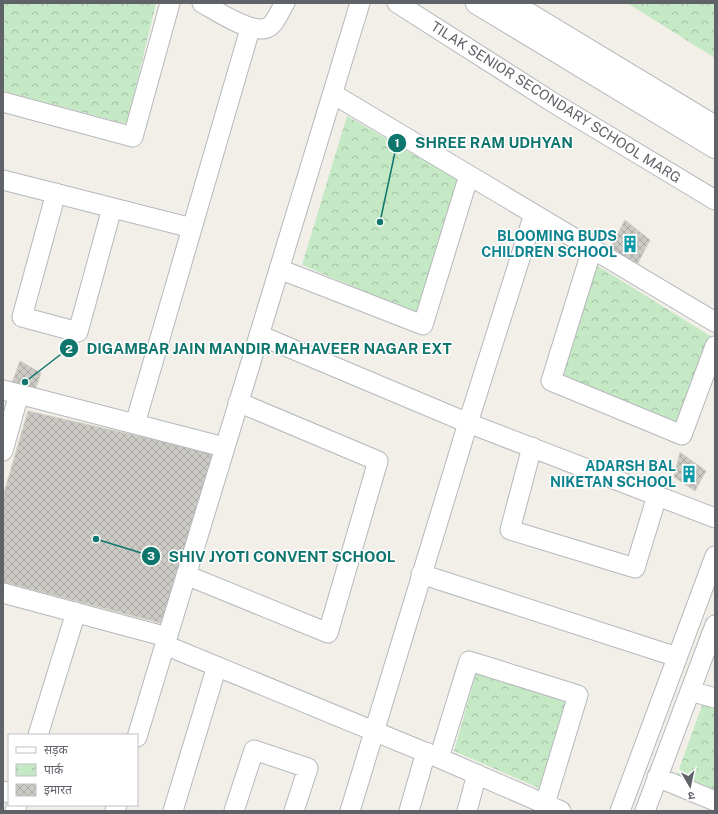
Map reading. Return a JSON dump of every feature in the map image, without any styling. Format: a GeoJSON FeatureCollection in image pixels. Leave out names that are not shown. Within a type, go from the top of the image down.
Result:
{"type":"FeatureCollection","features":[{"type":"Feature","properties":{"kind":"street"},"geometry":{"type":"LineString","coordinates":[[3,102],[133,137],[170,3]]}},
{"type":"Feature","properties":{"kind":"street"},"geometry":{"type":"LineString","coordinates":[[202,3],[250,29],[267,28],[274,22],[285,3]]}},
{"type":"Feature","properties":{"kind":"street"},"geometry":{"type":"LineString","coordinates":[[138,735],[224,447],[360,3]]}},
{"type":"Feature","properties":{"kind":"street","name":"TILAK SENIOR SECONDARY SCHOOL MARG"},"geometry":{"type":"LineString","coordinates":[[397,3],[557,105],[715,200]]}},
{"type":"Feature","properties":{"kind":"street"},"geometry":{"type":"LineString","coordinates":[[477,3],[715,147]]}},
{"type":"Feature","properties":{"kind":"street"},"geometry":{"type":"LineString","coordinates":[[510,3],[715,127]]}},
{"type":"Feature","properties":{"kind":"street"},"geometry":{"type":"LineString","coordinates":[[135,424],[250,29]]}},
{"type":"Feature","properties":{"kind":"street"},"geometry":{"type":"LineString","coordinates":[[333,94],[715,322]]}},
{"type":"Feature","properties":{"kind":"street"},"geometry":{"type":"LineString","coordinates":[[279,269],[423,325],[468,175]]}},
{"type":"Feature","properties":{"kind":"street"},"geometry":{"type":"LineString","coordinates":[[3,180],[192,228]]}},
{"type":"Feature","properties":{"kind":"street"},"geometry":{"type":"LineString","coordinates":[[56,194],[22,316],[78,332],[112,208]]}},
{"type":"Feature","properties":{"kind":"street"},"geometry":{"type":"LineString","coordinates":[[350,811],[421,574],[534,214]]}},
{"type":"Feature","properties":{"kind":"street"},"geometry":{"type":"LineString","coordinates":[[592,249],[551,381],[682,435],[715,346]]}},
{"type":"Feature","properties":{"kind":"street"},"geometry":{"type":"LineString","coordinates":[[259,335],[468,423],[715,518]]}},
{"type":"Feature","properties":{"kind":"street"},"geometry":{"type":"LineString","coordinates":[[3,451],[11,392],[224,447]]}},
{"type":"Feature","properties":{"kind":"street"},"geometry":{"type":"LineString","coordinates":[[186,575],[328,633],[378,461],[238,402]]}},
{"type":"Feature","properties":{"kind":"street"},"geometry":{"type":"LineString","coordinates":[[532,447],[510,530],[635,568],[657,496]]}},
{"type":"Feature","properties":{"kind":"street"},"geometry":{"type":"LineString","coordinates":[[620,811],[715,556]]}},
{"type":"Feature","properties":{"kind":"street"},"geometry":{"type":"LineString","coordinates":[[421,574],[677,657]]}},
{"type":"Feature","properties":{"kind":"street"},"geometry":{"type":"LineString","coordinates":[[3,593],[76,612],[166,641],[217,666],[432,755],[477,774],[540,806],[578,696],[469,661],[432,755],[409,811]]}},
{"type":"Feature","properties":{"kind":"street"},"geometry":{"type":"LineString","coordinates":[[38,734],[76,612]]}},
{"type":"Feature","properties":{"kind":"street"},"geometry":{"type":"LineString","coordinates":[[645,811],[715,625]]}},
{"type":"Feature","properties":{"kind":"street"},"geometry":{"type":"LineString","coordinates":[[177,810],[217,666]]}},
{"type":"Feature","properties":{"kind":"street"},"geometry":{"type":"LineString","coordinates":[[690,691],[715,698]]}},
{"type":"Feature","properties":{"kind":"street"},"geometry":{"type":"LineString","coordinates":[[234,811],[254,750],[308,768],[294,811]]}},
{"type":"Feature","properties":{"kind":"street"},"geometry":{"type":"LineString","coordinates":[[468,811],[477,774]]}},
{"type":"Feature","properties":{"kind":"street"},"geometry":{"type":"LineString","coordinates":[[657,777],[715,801]]}},
{"type":"Feature","properties":{"kind":"green space"},"geometry":{"type":"Polygon","coordinates":[[[3,3],[156,3],[127,124],[3,91],[3,3]]]}},
{"type":"Feature","properties":{"kind":"green space"},"geometry":{"type":"Polygon","coordinates":[[[627,3],[715,3],[715,58],[627,3]]]}},
{"type":"Feature","properties":{"kind":"green space"},"geometry":{"type":"Polygon","coordinates":[[[347,116],[458,180],[416,313],[302,265],[347,116]]]}},
{"type":"Feature","properties":{"kind":"green space"},"geometry":{"type":"Polygon","coordinates":[[[593,263],[712,337],[679,425],[558,378],[593,263]]]}},
{"type":"Feature","properties":{"kind":"green space"},"geometry":{"type":"Polygon","coordinates":[[[476,673],[568,703],[539,788],[454,751],[476,673]]]}},
{"type":"Feature","properties":{"kind":"green space"},"geometry":{"type":"Polygon","coordinates":[[[703,703],[715,706],[715,790],[677,775],[703,703]]]}},
{"type":"Feature","properties":{"kind":"building","name":"BLOOMING BUDS CHILDREN SCHOOL"},"geometry":{"type":"Polygon","coordinates":[[[625,220],[650,240],[637,265],[610,248],[625,220]]]}},
{"type":"Feature","properties":{"kind":"building"},"geometry":{"type":"Polygon","coordinates":[[[20,361],[41,373],[34,394],[9,391],[20,361]]]}},
{"type":"Feature","properties":{"kind":"building"},"geometry":{"type":"Polygon","coordinates":[[[28,411],[213,453],[164,624],[3,582],[3,496],[28,411]]]}},
{"type":"Feature","properties":{"kind":"building","name":"ADARSH BAL NIKETAN SCHOOL"},"geometry":{"type":"Polygon","coordinates":[[[680,452],[706,471],[695,491],[674,477],[680,452]]]}},
{"type":"Feature","properties":{"kind":"place","name":"SHREE RAM UDHYAN"},"geometry":{"type":"Point","coordinates":[380,222]}},
{"type":"Feature","properties":{"kind":"place","name":"BLOOMING BUDS CHILDREN SCHOOL"},"geometry":{"type":"Point","coordinates":[630,244]}},
{"type":"Feature","properties":{"kind":"place","name":"DIGAMBAR JAIN MANDIR MAHAVEER NAGAR EXT"},"geometry":{"type":"Point","coordinates":[25,382]}},
{"type":"Feature","properties":{"kind":"place","name":"ADARSH BAL NIKETAN SCHOOL"},"geometry":{"type":"Point","coordinates":[689,474]}},
{"type":"Feature","properties":{"kind":"place","name":"SHIV JYOTI CONVENT SCHOOL"},"geometry":{"type":"Point","coordinates":[96,539]}}]}
